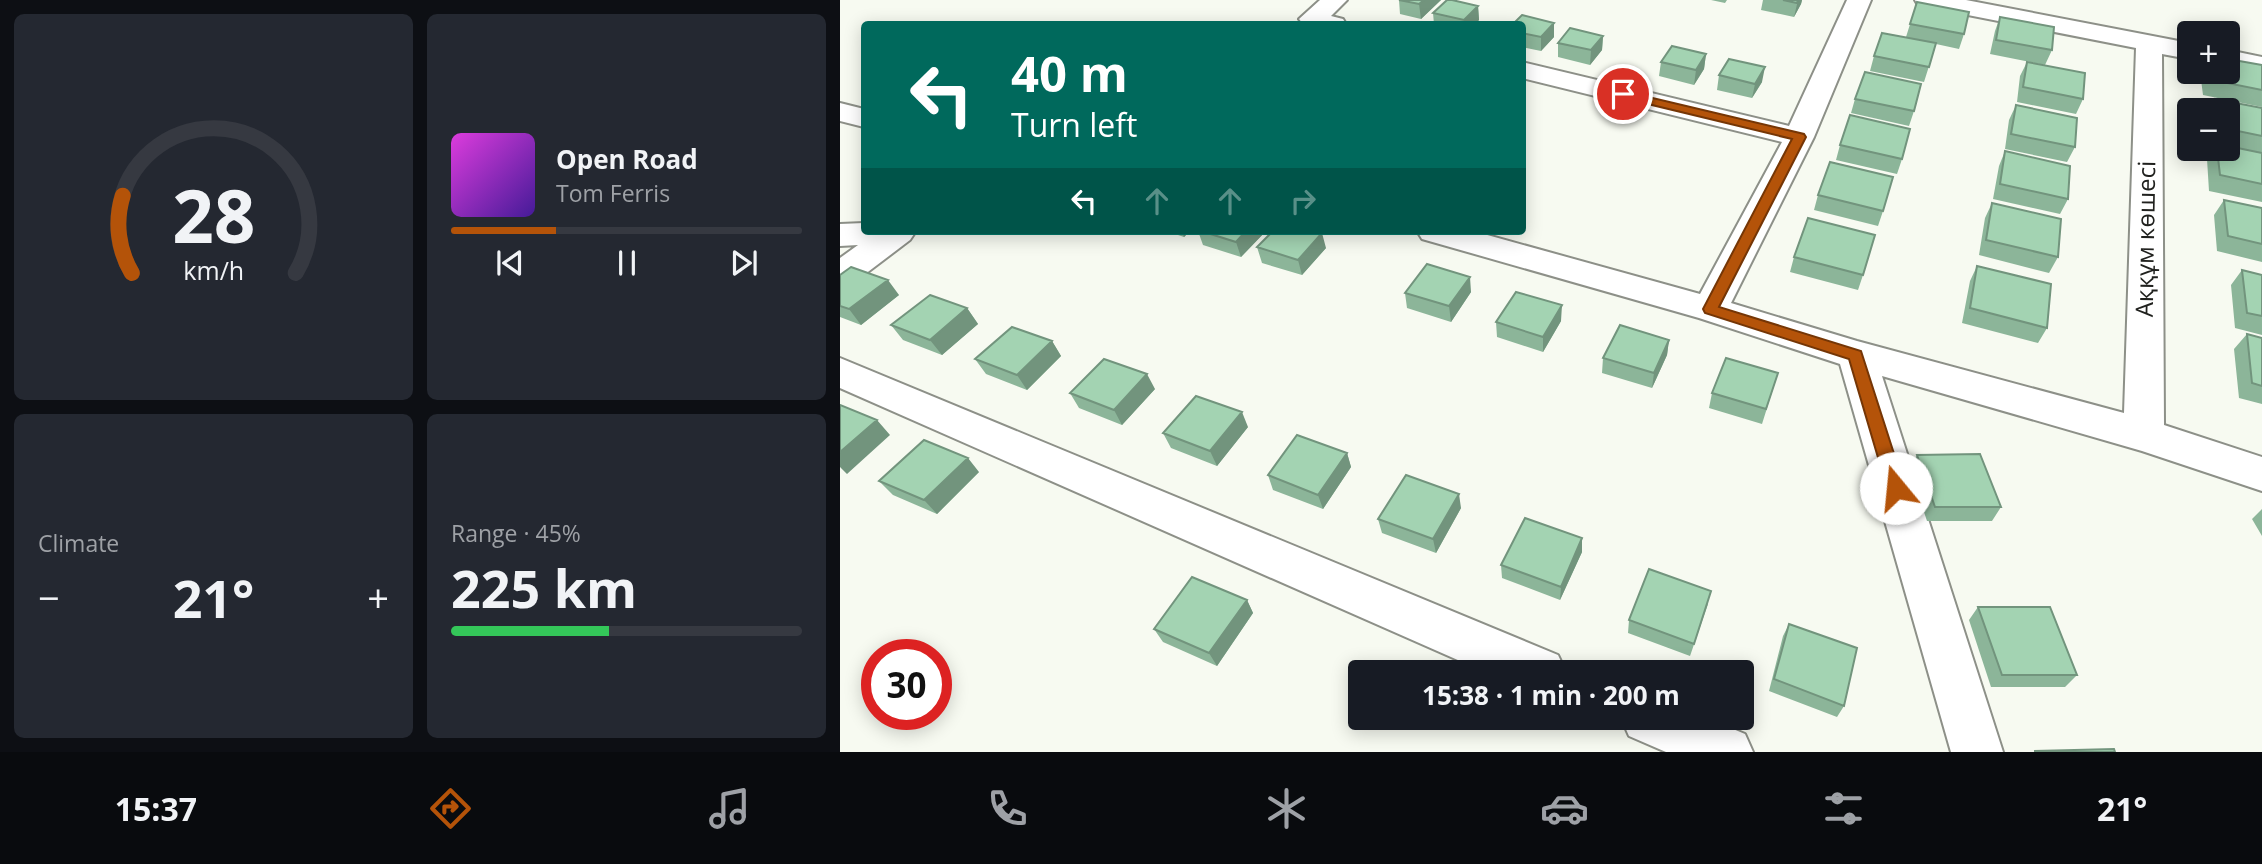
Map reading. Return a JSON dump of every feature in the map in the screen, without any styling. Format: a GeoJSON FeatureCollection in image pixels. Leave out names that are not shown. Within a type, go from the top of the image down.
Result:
{"type":"FeatureCollection","features":[{"type":"Feature","properties":{"kind":"street"},"geometry":{"type":"LineString","coordinates":[[1321,21],[1312,19],[1335,0]]}},
{"type":"Feature","properties":{"kind":"street"},"geometry":{"type":"LineString","coordinates":[[1710,309],[1799,137],[1859,0]]}},
{"type":"Feature","properties":{"kind":"street"},"geometry":{"type":"LineString","coordinates":[[1927,0],[2177,49]]}},
{"type":"Feature","properties":{"kind":"street","name":"Аққұм көшесі"},"geometry":{"type":"LineString","coordinates":[[2144,435],[2149,43]]}},
{"type":"Feature","properties":{"kind":"street"},"geometry":{"type":"LineString","coordinates":[[2240,60],[2262,65]]}},
{"type":"Feature","properties":{"kind":"street"},"geometry":{"type":"LineString","coordinates":[[1526,71],[1799,137]]}},
{"type":"Feature","properties":{"kind":"street"},"geometry":{"type":"LineString","coordinates":[[840,112],[861,117]]}},
{"type":"Feature","properties":{"kind":"street"},"geometry":{"type":"LineString","coordinates":[[840,235],[861,234]]}},
{"type":"Feature","properties":{"kind":"street"},"geometry":{"type":"LineString","coordinates":[[840,275],[894,235]]}},
{"type":"Feature","properties":{"kind":"street"},"geometry":{"type":"LineString","coordinates":[[1448,235],[1710,309],[1856,355],[2144,435],[2262,474]]}},
{"type":"Feature","properties":{"kind":"street"},"geometry":{"type":"LineString","coordinates":[[1856,355],[1977,752]]}},
{"type":"Feature","properties":{"kind":"street"},"geometry":{"type":"LineString","coordinates":[[840,372],[1513,660]]}},
{"type":"Feature","properties":{"kind":"street"},"geometry":{"type":"LineString","coordinates":[[1675,730],[1727,752]]}},
{"type":"Feature","properties":{"kind":"building"},"geometry":{"type":"Polygon","coordinates":[[[1399,0],[1424,0],[1419,4],[1399,0]]]}},
{"type":"Feature","properties":{"kind":"building"},"geometry":{"type":"Polygon","coordinates":[[[1447,0],[1478,6],[1464,20],[1433,13],[1447,0]]]}},
{"type":"Feature","properties":{"kind":"building"},"geometry":{"type":"Polygon","coordinates":[[[1917,2],[1969,12],[1964,34],[1910,24],[1917,2]]]}},
{"type":"Feature","properties":{"kind":"building"},"geometry":{"type":"Polygon","coordinates":[[[1522,15],[1554,23],[1541,37],[1526,34],[1526,21],[1516,21],[1522,15]]]}},
{"type":"Feature","properties":{"kind":"building"},"geometry":{"type":"Polygon","coordinates":[[[2000,17],[2054,27],[2052,50],[1996,40],[2000,17]]]}},
{"type":"Feature","properties":{"kind":"building"},"geometry":{"type":"Polygon","coordinates":[[[1570,28],[1603,36],[1591,50],[1558,43],[1570,28]]]}},
{"type":"Feature","properties":{"kind":"building"},"geometry":{"type":"Polygon","coordinates":[[[1882,33],[1936,43],[1929,67],[1874,56],[1882,33]]]}},
{"type":"Feature","properties":{"kind":"building"},"geometry":{"type":"Polygon","coordinates":[[[1672,46],[1706,54],[1696,70],[1661,62],[1672,46]]]}},
{"type":"Feature","properties":{"kind":"building"},"geometry":{"type":"Polygon","coordinates":[[[1729,59],[1765,67],[1755,84],[1719,75],[1729,59]]]}},
{"type":"Feature","properties":{"kind":"building"},"geometry":{"type":"Polygon","coordinates":[[[2240,61],[2262,65],[2262,90],[2232,84],[2240,84],[2240,61]]]}},
{"type":"Feature","properties":{"kind":"building"},"geometry":{"type":"Polygon","coordinates":[[[2027,62],[2085,73],[2083,99],[2023,87],[2027,62]]]}},
{"type":"Feature","properties":{"kind":"building"},"geometry":{"type":"Polygon","coordinates":[[[1865,72],[1921,84],[1914,111],[1855,99],[1865,72]]]}},
{"type":"Feature","properties":{"kind":"building"},"geometry":{"type":"Polygon","coordinates":[[[2240,104],[2262,108],[2262,136],[2240,131],[2240,104]]]}},
{"type":"Feature","properties":{"kind":"building"},"geometry":{"type":"Polygon","coordinates":[[[2016,105],[2077,118],[2075,147],[2011,134],[2016,105]]]}},
{"type":"Feature","properties":{"kind":"building"},"geometry":{"type":"Polygon","coordinates":[[[1850,115],[1910,129],[1902,159],[1840,145],[1850,115]]]}},
{"type":"Feature","properties":{"kind":"building"},"geometry":{"type":"Polygon","coordinates":[[[2240,148],[2262,153],[2262,184],[2220,175],[2218,161],[2240,161],[2240,148]]]}},
{"type":"Feature","properties":{"kind":"building"},"geometry":{"type":"Polygon","coordinates":[[[2005,151],[2070,166],[2068,199],[2000,184],[2005,151]]]}},
{"type":"Feature","properties":{"kind":"building"},"geometry":{"type":"Polygon","coordinates":[[[1830,162],[1893,177],[1883,211],[1818,195],[1830,162]]]}},
{"type":"Feature","properties":{"kind":"building"},"geometry":{"type":"Polygon","coordinates":[[[2224,200],[2262,208],[2262,244],[2228,236],[2224,200]]]}},
{"type":"Feature","properties":{"kind":"building"},"geometry":{"type":"Polygon","coordinates":[[[1992,203],[2061,219],[2058,257],[1986,240],[1992,203]]]}},
{"type":"Feature","properties":{"kind":"building"},"geometry":{"type":"Polygon","coordinates":[[[1808,218],[1875,235],[1863,275],[1794,257],[1808,218]]]}},
{"type":"Feature","properties":{"kind":"building"},"geometry":{"type":"Polygon","coordinates":[[[1214,235],[1242,235],[1236,242],[1214,235]]]}},
{"type":"Feature","properties":{"kind":"building"},"geometry":{"type":"Polygon","coordinates":[[[1269,235],[1320,235],[1298,260],[1257,247],[1269,235]]]}},
{"type":"Feature","properties":{"kind":"building"},"geometry":{"type":"Polygon","coordinates":[[[1427,264],[1470,277],[1449,306],[1405,293],[1427,264]]]}},
{"type":"Feature","properties":{"kind":"building"},"geometry":{"type":"Polygon","coordinates":[[[1977,266],[2051,284],[2047,328],[1970,308],[1977,266]]]}},
{"type":"Feature","properties":{"kind":"building"},"geometry":{"type":"Polygon","coordinates":[[[851,267],[888,280],[849,309],[840,306],[840,275],[851,267]]]}},
{"type":"Feature","properties":{"kind":"building"},"geometry":{"type":"Polygon","coordinates":[[[2242,270],[2262,275],[2262,316],[2247,313],[2242,270]]]}},
{"type":"Feature","properties":{"kind":"building"},"geometry":{"type":"Polygon","coordinates":[[[1516,292],[1562,305],[1543,337],[1496,322],[1516,292]]]}},
{"type":"Feature","properties":{"kind":"building"},"geometry":{"type":"Polygon","coordinates":[[[930,295],[967,308],[930,340],[891,325],[930,295]]]}},
{"type":"Feature","properties":{"kind":"building"},"geometry":{"type":"Polygon","coordinates":[[[1620,325],[1669,340],[1654,373],[1603,358],[1620,325]]]}},
{"type":"Feature","properties":{"kind":"building"},"geometry":{"type":"Polygon","coordinates":[[[1012,327],[1052,341],[1017,375],[975,359],[1012,327]]]}},
{"type":"Feature","properties":{"kind":"building"},"geometry":{"type":"Polygon","coordinates":[[[2247,334],[2262,338],[2262,386],[2252,383],[2247,334]]]}},
{"type":"Feature","properties":{"kind":"building"},"geometry":{"type":"Polygon","coordinates":[[[1726,358],[1778,373],[1766,409],[1712,393],[1726,358]]]}},
{"type":"Feature","properties":{"kind":"building"},"geometry":{"type":"Polygon","coordinates":[[[1104,359],[1147,374],[1114,410],[1070,393],[1104,359]]]}},
{"type":"Feature","properties":{"kind":"building"},"geometry":{"type":"Polygon","coordinates":[[[1196,396],[1242,412],[1210,451],[1163,433],[1196,396]]]}},
{"type":"Feature","properties":{"kind":"building"},"geometry":{"type":"Polygon","coordinates":[[[840,405],[877,420],[840,452],[840,405]]]}},
{"type":"Feature","properties":{"kind":"building"},"geometry":{"type":"Polygon","coordinates":[[[1297,435],[1347,453],[1318,495],[1268,475],[1297,435]]]}},
{"type":"Feature","properties":{"kind":"building"},"geometry":{"type":"Polygon","coordinates":[[[924,440],[968,458],[924,500],[879,481],[924,440]]]}},
{"type":"Feature","properties":{"kind":"building"},"geometry":{"type":"Polygon","coordinates":[[[1980,454],[2001,507],[1935,507],[1917,455],[1980,454]]]}},
{"type":"Feature","properties":{"kind":"building"},"geometry":{"type":"Polygon","coordinates":[[[1406,475],[1459,494],[1433,539],[1378,519],[1406,475]]]}},
{"type":"Feature","properties":{"kind":"building"},"geometry":{"type":"Polygon","coordinates":[[[1525,518],[1582,538],[1561,587],[1501,565],[1525,518]]]}},
{"type":"Feature","properties":{"kind":"building"},"geometry":{"type":"Polygon","coordinates":[[[1649,569],[1711,591],[1694,644],[1629,620],[1649,569]]]}},
{"type":"Feature","properties":{"kind":"building"},"geometry":{"type":"Polygon","coordinates":[[[1192,577],[1247,600],[1209,653],[1154,629],[1192,577]]]}},
{"type":"Feature","properties":{"kind":"building"},"geometry":{"type":"Polygon","coordinates":[[[1978,607],[2050,607],[2077,675],[2002,675],[1978,607]]]}},
{"type":"Feature","properties":{"kind":"building"},"geometry":{"type":"Polygon","coordinates":[[[1789,624],[1857,648],[1844,706],[1774,679],[1789,624]]]}},
{"type":"Feature","properties":{"kind":"building"},"geometry":{"type":"Polygon","coordinates":[[[2114,749],[2115,752],[2035,752],[2035,751],[2114,749]]]}},
{"type":"Feature","properties":{"kind":"route"},"geometry":{"type":"LineString","coordinates":[[1623,94],[1799,137],[1710,309],[1856,355],[1896,488]]}}]}
